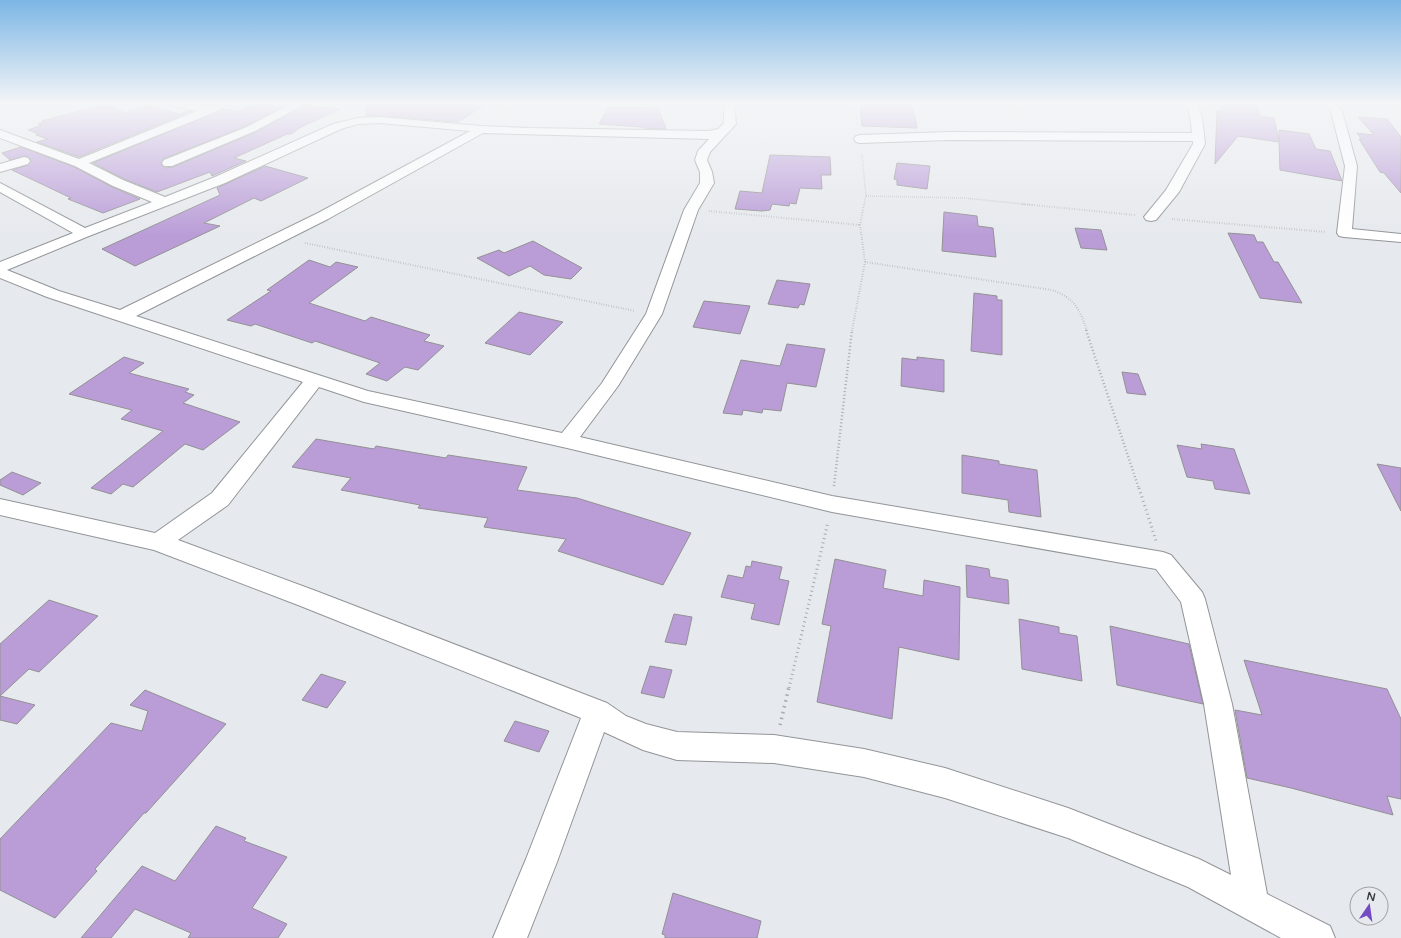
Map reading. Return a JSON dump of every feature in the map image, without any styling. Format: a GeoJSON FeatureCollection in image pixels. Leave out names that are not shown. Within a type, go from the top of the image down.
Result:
{"type":"FeatureCollection","features":[{"type":"Feature","properties":{"kind":"street"},"geometry":{"type":"LineString","coordinates":[[36,148],[79,164],[118,183],[163,201]]}},
{"type":"Feature","properties":{"kind":"street"},"geometry":{"type":"LineString","coordinates":[[79,164],[119,148]]}},
{"type":"Feature","properties":{"kind":"street"},"geometry":{"type":"LineString","coordinates":[[168,163],[205,148]]}},
{"type":"Feature","properties":{"kind":"street"},"geometry":{"type":"LineString","coordinates":[[0,268],[163,201],[220,180],[289,148]]}},
{"type":"Feature","properties":{"kind":"street"},"geometry":{"type":"LineString","coordinates":[[122,316],[279,238],[450,148]]}},
{"type":"Feature","properties":{"kind":"street"},"geometry":{"type":"LineString","coordinates":[[567,441],[609,386],[654,314],[691,210],[707,183],[706,172],[701,160],[708,148]]}},
{"type":"Feature","properties":{"kind":"street"},"geometry":{"type":"LineString","coordinates":[[1151,217],[1172,192],[1197,148]]}},
{"type":"Feature","properties":{"kind":"street"},"geometry":{"type":"LineString","coordinates":[[1346,148],[1351,166],[1344,233],[1401,238]]}},
{"type":"Feature","properties":{"kind":"street"},"geometry":{"type":"LineString","coordinates":[[0,168],[24,161]]}},
{"type":"Feature","properties":{"kind":"street"},"geometry":{"type":"LineString","coordinates":[[0,187],[84,233]]}},
{"type":"Feature","properties":{"kind":"street"},"geometry":{"type":"LineString","coordinates":[[0,273],[54,294],[364,396],[567,441],[832,504],[1163,561],[1193,599],[1218,704],[1252,904]]}},
{"type":"Feature","properties":{"kind":"street"},"geometry":{"type":"LineString","coordinates":[[158,542],[220,499],[315,380]]}},
{"type":"Feature","properties":{"kind":"street"},"geometry":{"type":"LineString","coordinates":[[0,507],[158,542],[314,601],[597,712],[616,725],[643,737],[677,746],[774,749],[864,763],[945,783],[1061,820],[1199,876],[1282,921],[1318,938]]}},
{"type":"Feature","properties":{"kind":"street"},"geometry":{"type":"LineString","coordinates":[[510,938],[541,862],[597,712]]}},
{"type":"Feature","properties":{"kind":"path"},"geometry":{"type":"LineString","coordinates":[[774,749],[832,504],[853,322],[865,262],[860,225],[866,196],[861,148]]}},
{"type":"Feature","properties":{"kind":"path"},"geometry":{"type":"LineString","coordinates":[[866,196],[964,198],[1151,217],[1344,233]]}},
{"type":"Feature","properties":{"kind":"path"},"geometry":{"type":"LineString","coordinates":[[691,210],[860,225]]}},
{"type":"Feature","properties":{"kind":"path"},"geometry":{"type":"LineString","coordinates":[[279,238],[654,314]]}},
{"type":"Feature","properties":{"kind":"path"},"geometry":{"type":"LineString","coordinates":[[865,262],[1047,288],[1061,292],[1074,301],[1080,311],[1163,561]]}},
{"type":"Feature","properties":{"kind":"building"},"geometry":{"type":"Polygon","coordinates":[[[23,148],[74,167],[112,187],[140,199],[103,213],[68,199],[71,198],[12,170],[28,165],[31,160],[28,157],[24,156],[10,160],[2,153],[23,148]]]}},
{"type":"Feature","properties":{"kind":"building"},"geometry":{"type":"Polygon","coordinates":[[[53,148],[102,148],[79,157],[53,148]]]}},
{"type":"Feature","properties":{"kind":"building"},"geometry":{"type":"Polygon","coordinates":[[[130,148],[191,148],[163,159],[161,164],[164,168],[173,167],[219,148],[257,148],[234,158],[246,161],[212,176],[210,172],[157,192],[124,179],[93,163],[130,148]]]}},
{"type":"Feature","properties":{"kind":"building"},"geometry":{"type":"Polygon","coordinates":[[[1216,148],[1228,148],[1215,164],[1216,148]]]}},
{"type":"Feature","properties":{"kind":"building"},"geometry":{"type":"Polygon","coordinates":[[[1279,148],[1315,148],[1330,151],[1342,181],[1280,170],[1279,148]]]}},
{"type":"Feature","properties":{"kind":"building"},"geometry":{"type":"Polygon","coordinates":[[[1365,148],[1401,148],[1401,193],[1384,173],[1380,172],[1365,148]]]}},
{"type":"Feature","properties":{"kind":"building"},"geometry":{"type":"Polygon","coordinates":[[[770,155],[830,157],[831,175],[821,175],[822,189],[800,188],[796,204],[790,203],[789,206],[772,204],[770,210],[762,211],[735,209],[740,191],[762,193],[770,155]]]}},
{"type":"Feature","properties":{"kind":"building"},"geometry":{"type":"Polygon","coordinates":[[[897,163],[930,166],[927,189],[897,185],[897,180],[894,179],[897,163]]]}},
{"type":"Feature","properties":{"kind":"building"},"geometry":{"type":"Polygon","coordinates":[[[265,166],[308,178],[261,201],[254,198],[204,223],[220,226],[135,266],[102,249],[220,195],[217,188],[265,166]]]}},
{"type":"Feature","properties":{"kind":"building"},"geometry":{"type":"Polygon","coordinates":[[[944,212],[977,216],[978,226],[993,228],[996,257],[942,251],[944,212]]]}},
{"type":"Feature","properties":{"kind":"building"},"geometry":{"type":"Polygon","coordinates":[[[1075,228],[1101,230],[1107,250],[1081,248],[1075,228]]]}},
{"type":"Feature","properties":{"kind":"building"},"geometry":{"type":"Polygon","coordinates":[[[1228,233],[1254,235],[1257,242],[1263,242],[1274,262],[1278,262],[1302,303],[1260,298],[1228,233]]]}},
{"type":"Feature","properties":{"kind":"building"},"geometry":{"type":"Polygon","coordinates":[[[533,241],[582,268],[571,279],[544,275],[530,266],[509,276],[477,258],[499,250],[504,253],[533,241]]]}},
{"type":"Feature","properties":{"kind":"building"},"geometry":{"type":"Polygon","coordinates":[[[309,260],[330,267],[336,262],[358,267],[309,303],[365,321],[371,317],[430,335],[424,341],[444,346],[418,370],[405,367],[387,381],[366,374],[380,363],[315,341],[312,343],[255,324],[251,326],[227,320],[271,291],[267,290],[309,260]]]}},
{"type":"Feature","properties":{"kind":"building"},"geometry":{"type":"Polygon","coordinates":[[[777,280],[810,284],[804,305],[800,304],[798,308],[768,304],[777,280]]]}},
{"type":"Feature","properties":{"kind":"building"},"geometry":{"type":"Polygon","coordinates":[[[974,293],[997,296],[997,300],[1002,300],[1002,355],[971,351],[974,293]]]}},
{"type":"Feature","properties":{"kind":"building"},"geometry":{"type":"Polygon","coordinates":[[[704,301],[750,306],[740,334],[693,327],[704,301]]]}},
{"type":"Feature","properties":{"kind":"building"},"geometry":{"type":"Polygon","coordinates":[[[519,312],[563,322],[530,355],[485,343],[519,312]]]}},
{"type":"Feature","properties":{"kind":"building"},"geometry":{"type":"Polygon","coordinates":[[[787,344],[825,349],[816,387],[787,383],[781,411],[763,409],[762,413],[743,410],[742,415],[723,413],[741,360],[780,366],[787,344]]]}},
{"type":"Feature","properties":{"kind":"building"},"geometry":{"type":"Polygon","coordinates":[[[124,357],[144,363],[129,373],[189,389],[185,392],[194,395],[183,403],[240,422],[203,450],[185,444],[133,487],[123,484],[111,494],[91,488],[163,431],[121,419],[132,410],[69,394],[124,357]]]}},
{"type":"Feature","properties":{"kind":"building"},"geometry":{"type":"Polygon","coordinates":[[[917,357],[944,360],[944,392],[901,386],[902,358],[917,360],[917,357]]]}},
{"type":"Feature","properties":{"kind":"building"},"geometry":{"type":"Polygon","coordinates":[[[1122,372],[1138,374],[1146,395],[1127,393],[1122,372]]]}},
{"type":"Feature","properties":{"kind":"building"},"geometry":{"type":"Polygon","coordinates":[[[316,439],[374,449],[376,446],[446,458],[448,455],[527,467],[517,490],[577,498],[691,533],[663,585],[558,551],[566,539],[484,527],[488,518],[418,508],[420,505],[341,490],[351,478],[292,467],[316,439]]]}},
{"type":"Feature","properties":{"kind":"building"},"geometry":{"type":"Polygon","coordinates":[[[1201,444],[1234,449],[1250,494],[1215,489],[1213,481],[1187,477],[1177,445],[1202,449],[1201,444]]]}},
{"type":"Feature","properties":{"kind":"building"},"geometry":{"type":"Polygon","coordinates":[[[962,455],[999,461],[999,464],[1037,470],[1041,517],[1009,512],[1008,500],[962,493],[962,455]]]}},
{"type":"Feature","properties":{"kind":"building"},"geometry":{"type":"Polygon","coordinates":[[[1377,464],[1401,468],[1401,511],[1377,464]]]}},
{"type":"Feature","properties":{"kind":"building"},"geometry":{"type":"Polygon","coordinates":[[[12,472],[41,483],[23,495],[0,485],[0,480],[12,472]]]}},
{"type":"Feature","properties":{"kind":"building"},"geometry":{"type":"Polygon","coordinates":[[[835,559],[886,570],[883,588],[923,596],[924,580],[960,587],[959,660],[899,647],[892,719],[817,702],[831,626],[822,624],[835,559]]]}},
{"type":"Feature","properties":{"kind":"building"},"geometry":{"type":"Polygon","coordinates":[[[752,561],[782,567],[779,579],[789,581],[779,625],[751,619],[755,604],[721,597],[728,575],[743,578],[746,566],[751,567],[752,561]]]}},
{"type":"Feature","properties":{"kind":"building"},"geometry":{"type":"Polygon","coordinates":[[[966,565],[989,569],[990,577],[1008,580],[1009,604],[967,597],[966,565]]]}},
{"type":"Feature","properties":{"kind":"building"},"geometry":{"type":"Polygon","coordinates":[[[49,600],[98,616],[39,672],[29,669],[0,696],[0,644],[49,600]]]}},
{"type":"Feature","properties":{"kind":"building"},"geometry":{"type":"Polygon","coordinates":[[[674,614],[692,617],[686,645],[665,642],[674,614]]]}},
{"type":"Feature","properties":{"kind":"building"},"geometry":{"type":"Polygon","coordinates":[[[1019,619],[1059,627],[1059,633],[1077,636],[1082,681],[1022,669],[1019,619]]]}},
{"type":"Feature","properties":{"kind":"building"},"geometry":{"type":"Polygon","coordinates":[[[1110,626],[1189,644],[1203,704],[1117,685],[1110,626]]]}},
{"type":"Feature","properties":{"kind":"building"},"geometry":{"type":"Polygon","coordinates":[[[1244,660],[1387,689],[1401,719],[1401,799],[1387,796],[1393,815],[1247,778],[1235,710],[1262,715],[1244,660]]]}},
{"type":"Feature","properties":{"kind":"building"},"geometry":{"type":"Polygon","coordinates":[[[650,666],[672,670],[664,698],[641,693],[650,666]]]}},
{"type":"Feature","properties":{"kind":"building"},"geometry":{"type":"Polygon","coordinates":[[[321,674],[346,682],[327,708],[302,700],[321,674]]]}},
{"type":"Feature","properties":{"kind":"building"},"geometry":{"type":"Polygon","coordinates":[[[145,690],[226,724],[146,813],[144,813],[95,869],[97,871],[55,918],[0,890],[0,839],[111,723],[142,731],[148,711],[130,705],[145,690]]]}},
{"type":"Feature","properties":{"kind":"building"},"geometry":{"type":"Polygon","coordinates":[[[0,696],[35,705],[17,724],[0,720],[0,696]]]}},
{"type":"Feature","properties":{"kind":"building"},"geometry":{"type":"Polygon","coordinates":[[[515,721],[549,731],[539,752],[504,741],[515,721]]]}},
{"type":"Feature","properties":{"kind":"building"},"geometry":{"type":"Polygon","coordinates":[[[216,826],[246,838],[244,841],[287,857],[252,908],[287,924],[278,938],[188,938],[191,933],[135,909],[111,938],[81,938],[142,866],[175,881],[216,826]]]}},
{"type":"Feature","properties":{"kind":"building"},"geometry":{"type":"Polygon","coordinates":[[[673,893],[761,921],[757,938],[665,938],[665,935],[662,934],[673,893]]]}}]}
